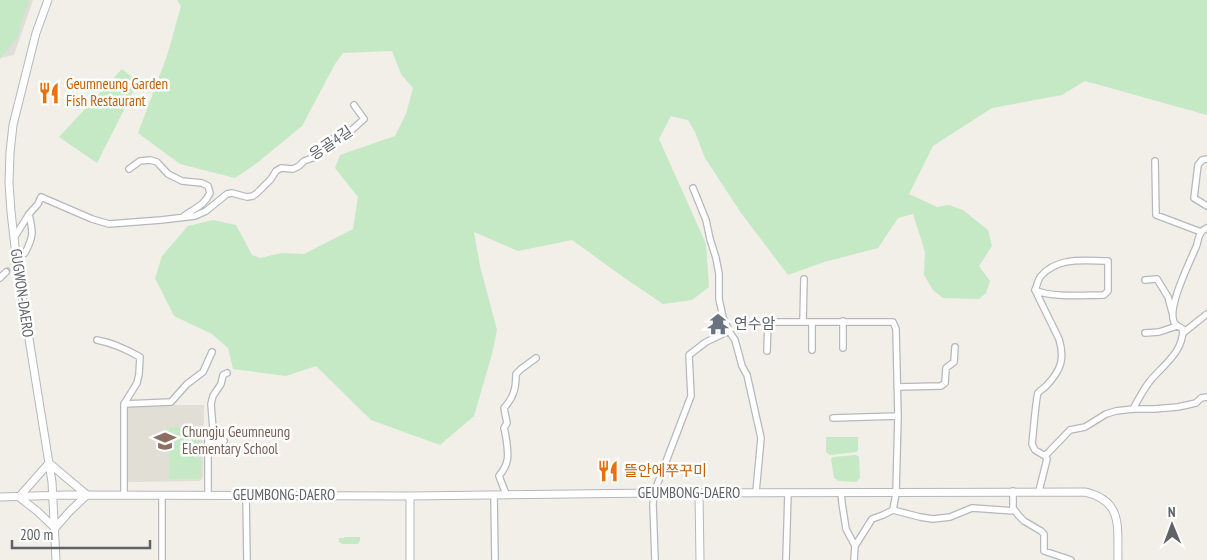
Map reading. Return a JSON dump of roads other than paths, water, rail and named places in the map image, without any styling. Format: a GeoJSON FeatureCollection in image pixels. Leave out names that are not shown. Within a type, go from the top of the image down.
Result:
{"type":"FeatureCollection","features":[{"type":"Feature","properties":{"kind":"street","name":"GUGWON-DAERO"},"geometry":{"type":"LineString","coordinates":[[48,0],[34,42],[13,124],[9,183],[14,238],[53,496],[56,560]]}},
{"type":"Feature","properties":{"kind":"street","name":"응골4길"},"geometry":{"type":"LineString","coordinates":[[14,238],[41,197],[92,220],[109,224],[195,216],[206,211],[227,194],[232,193],[247,198],[253,196],[271,179],[276,170],[281,168],[293,169],[304,161],[315,157],[332,139],[345,136],[364,119],[354,105]]}},
{"type":"Feature","properties":{"kind":"street"},"geometry":{"type":"LineString","coordinates":[[1207,159],[1202,160],[1198,164],[1194,198],[1207,206]]}},
{"type":"Feature","properties":{"kind":"street","name":"응골4길"},"geometry":{"type":"LineString","coordinates":[[130,169],[140,161],[150,160],[157,162],[168,174],[175,178],[182,181],[202,182],[208,186],[210,193],[207,199],[182,217]]}},
{"type":"Feature","properties":{"kind":"street"},"geometry":{"type":"LineString","coordinates":[[1155,161],[1156,215],[1201,232]]}},
{"type":"Feature","properties":{"kind":"street"},"geometry":{"type":"LineString","coordinates":[[693,188],[706,220],[716,258],[719,274],[719,299],[723,317],[735,340],[762,438],[756,492]]}},
{"type":"Feature","properties":{"kind":"street"},"geometry":{"type":"LineString","coordinates":[[24,253],[32,238],[29,214]]}},
{"type":"Feature","properties":{"kind":"street"},"geometry":{"type":"LineString","coordinates":[[1133,409],[1150,381],[1166,365],[1180,346],[1183,329],[1173,321],[1175,303],[1184,274],[1197,246],[1201,232],[1207,228]]}},
{"type":"Feature","properties":{"kind":"street"},"geometry":{"type":"LineString","coordinates":[[1035,290],[1042,293],[1072,295],[1104,294],[1108,291],[1108,261],[1072,260],[1057,265],[1040,276],[1035,290],[1058,339],[1062,356],[1058,371],[1038,394],[1032,444],[1035,450],[1047,459],[1039,491]]}},
{"type":"Feature","properties":{"kind":"street"},"geometry":{"type":"LineString","coordinates":[[0,278],[6,272]]}},
{"type":"Feature","properties":{"kind":"street"},"geometry":{"type":"LineString","coordinates":[[803,322],[804,279]]}},
{"type":"Feature","properties":{"kind":"street"},"geometry":{"type":"LineString","coordinates":[[1145,280],[1157,279],[1168,297],[1173,314]]}},
{"type":"Feature","properties":{"kind":"street"},"geometry":{"type":"LineString","coordinates":[[1183,333],[1207,314]]}},
{"type":"Feature","properties":{"kind":"street"},"geometry":{"type":"LineString","coordinates":[[843,321],[844,348]]}},
{"type":"Feature","properties":{"kind":"street"},"geometry":{"type":"LineString","coordinates":[[767,351],[768,322],[893,322],[896,330],[898,416],[894,510]]}},
{"type":"Feature","properties":{"kind":"street"},"geometry":{"type":"LineString","coordinates":[[812,322],[812,350]]}},
{"type":"Feature","properties":{"kind":"street"},"geometry":{"type":"LineString","coordinates":[[1145,333],[1158,332],[1177,326]]}},
{"type":"Feature","properties":{"kind":"street"},"geometry":{"type":"LineString","coordinates":[[655,560],[654,493],[692,396],[689,355],[706,342],[729,331]]}},
{"type":"Feature","properties":{"kind":"street"},"geometry":{"type":"LineString","coordinates":[[97,340],[111,343],[140,357],[137,382],[124,404],[124,495]]}},
{"type":"Feature","properties":{"kind":"street"},"geometry":{"type":"LineString","coordinates":[[897,387],[941,386],[945,383],[946,368],[954,362],[955,347]]}},
{"type":"Feature","properties":{"kind":"street"},"geometry":{"type":"LineString","coordinates":[[124,404],[171,402],[187,384],[203,372],[212,352]]}},
{"type":"Feature","properties":{"kind":"street"},"geometry":{"type":"LineString","coordinates":[[506,494],[499,476],[507,462],[508,456],[504,428],[507,423],[504,408],[513,396],[516,374],[536,358]]}},
{"type":"Feature","properties":{"kind":"street"},"geometry":{"type":"LineString","coordinates":[[208,495],[208,441],[224,441],[213,429],[211,404],[213,396],[221,384],[223,375],[227,373]]}},
{"type":"Feature","properties":{"kind":"street"},"geometry":{"type":"LineString","coordinates":[[1045,456],[1070,430],[1086,427],[1106,414],[1133,409],[1178,407],[1196,403],[1201,398],[1207,397]]}},
{"type":"Feature","properties":{"kind":"street"},"geometry":{"type":"LineString","coordinates":[[833,418],[898,416]]}},
{"type":"Feature","properties":{"kind":"street"},"geometry":{"type":"LineString","coordinates":[[0,497],[19,497],[55,528],[87,495],[49,464],[19,497]]}},
{"type":"Feature","properties":{"kind":"street"},"geometry":{"type":"LineString","coordinates":[[1013,491],[1013,508],[1024,521],[1044,534],[1044,551],[1070,560]]}},
{"type":"Feature","properties":{"kind":"street","name":"GEUMBONG-DAERO"},"geometry":{"type":"LineString","coordinates":[[19,497],[87,495],[410,496],[756,492],[1085,492],[1103,498],[1114,509],[1117,520],[1118,560]]}},
{"type":"Feature","properties":{"kind":"street"},"geometry":{"type":"LineString","coordinates":[[841,492],[846,528],[855,546]]}},
{"type":"Feature","properties":{"kind":"street"},"geometry":{"type":"LineString","coordinates":[[699,493],[700,560]]}},
{"type":"Feature","properties":{"kind":"street"},"geometry":{"type":"LineString","coordinates":[[786,560],[788,493]]}},
{"type":"Feature","properties":{"kind":"street"},"geometry":{"type":"LineString","coordinates":[[494,494],[495,560]]}},
{"type":"Feature","properties":{"kind":"street"},"geometry":{"type":"LineString","coordinates":[[162,495],[162,560]]}},
{"type":"Feature","properties":{"kind":"street"},"geometry":{"type":"LineString","coordinates":[[246,495],[247,560]]}},
{"type":"Feature","properties":{"kind":"street"},"geometry":{"type":"LineString","coordinates":[[410,496],[410,560]]}},
{"type":"Feature","properties":{"kind":"street"},"geometry":{"type":"LineString","coordinates":[[854,560],[855,546],[872,519],[894,510],[920,517],[933,518],[950,517],[972,508],[1015,511]]}},
{"type":"Feature","properties":{"kind":"tunnel"},"geometry":{"type":"LineString","coordinates":[[6,272],[25,253]]}},
{"type":"Feature","properties":{"kind":"place","name":"Geumneung Garden Fish Restaurant"},"geometry":{"type":"Point","coordinates":[49,93]}},
{"type":"Feature","properties":{"kind":"place","name":"연수암"},"geometry":{"type":"Point","coordinates":[718,324]}},
{"type":"Feature","properties":{"kind":"place","name":"Chungju Geumneung Elementary School"},"geometry":{"type":"Point","coordinates":[165,441]}},
{"type":"Feature","properties":{"kind":"place","name":"뜰안에쭈꾸미"},"geometry":{"type":"Point","coordinates":[608,471]}}]}
